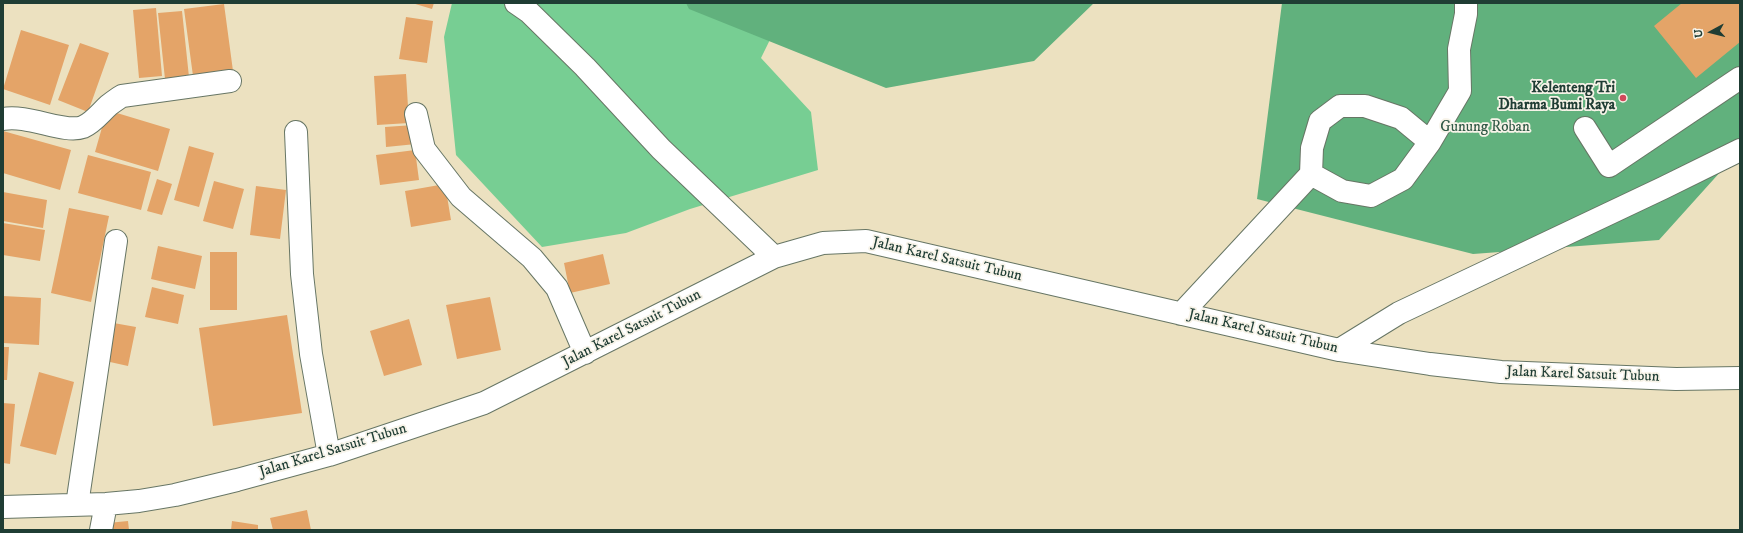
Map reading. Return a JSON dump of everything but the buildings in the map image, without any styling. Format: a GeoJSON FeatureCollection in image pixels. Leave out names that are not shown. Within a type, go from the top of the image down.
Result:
{"type":"FeatureCollection","features":[{"type":"Feature","properties":{"kind":"street"},"geometry":{"type":"LineString","coordinates":[[516,3],[529,12],[585,67],[661,149],[774,257]]}},
{"type":"Feature","properties":{"kind":"street"},"geometry":{"type":"LineString","coordinates":[[1311,174],[1342,191],[1371,196],[1403,179],[1430,142],[1460,91],[1459,49],[1466,14],[1466,3]]}},
{"type":"Feature","properties":{"kind":"street"},"geometry":{"type":"LineString","coordinates":[[1585,128],[1609,166],[1740,78]]}},
{"type":"Feature","properties":{"kind":"street"},"geometry":{"type":"LineString","coordinates":[[3,120],[24,118],[66,127],[81,128],[93,122],[110,104],[122,96],[230,81]]}},
{"type":"Feature","properties":{"kind":"street"},"geometry":{"type":"LineString","coordinates":[[1181,314],[1311,174],[1312,148],[1320,121],[1340,106],[1365,106],[1401,118],[1430,142]]}},
{"type":"Feature","properties":{"kind":"street"},"geometry":{"type":"LineString","coordinates":[[416,114],[424,149],[461,197],[532,258],[557,288],[585,353]]}},
{"type":"Feature","properties":{"kind":"street"},"geometry":{"type":"LineString","coordinates":[[296,132],[302,274],[310,354],[329,455]]}},
{"type":"Feature","properties":{"kind":"street"},"geometry":{"type":"LineString","coordinates":[[1339,350],[1399,313],[1740,150]]}},
{"type":"Feature","properties":{"kind":"street"},"geometry":{"type":"LineString","coordinates":[[77,505],[116,241]]}},
{"type":"Feature","properties":{"kind":"street","name":"Jalan Karel Satsuit Tubun"},"geometry":{"type":"LineString","coordinates":[[3,507],[106,504],[139,501],[175,495],[329,455],[484,403],[774,257],[823,243],[866,241],[1339,350],[1430,364],[1501,372],[1676,379],[1740,378]]}},
{"type":"Feature","properties":{"kind":"street"},"geometry":{"type":"LineString","coordinates":[[101,530],[106,504]]}},
{"type":"Feature","properties":{"kind":"green space"},"geometry":{"type":"Polygon","coordinates":[[[452,3],[788,3],[761,58],[811,112],[818,170],[690,209],[626,233],[542,247],[456,155],[444,37],[452,3]]]}},
{"type":"Feature","properties":{"kind":"green space"},"geometry":{"type":"Polygon","coordinates":[[[686,3],[1094,3],[1034,61],[886,88],[689,9],[686,3]]]}},
{"type":"Feature","properties":{"kind":"green space","name":"Gunung Roban"},"geometry":{"type":"Polygon","coordinates":[[[1282,3],[1740,3],[1740,150],[1659,240],[1473,254],[1257,199],[1282,3]]]}},
{"type":"Feature","properties":{"kind":"place","name":"Kelenteng Tri Dharma Bumi Raya"},"geometry":{"type":"Point","coordinates":[1623,98]}}]}
